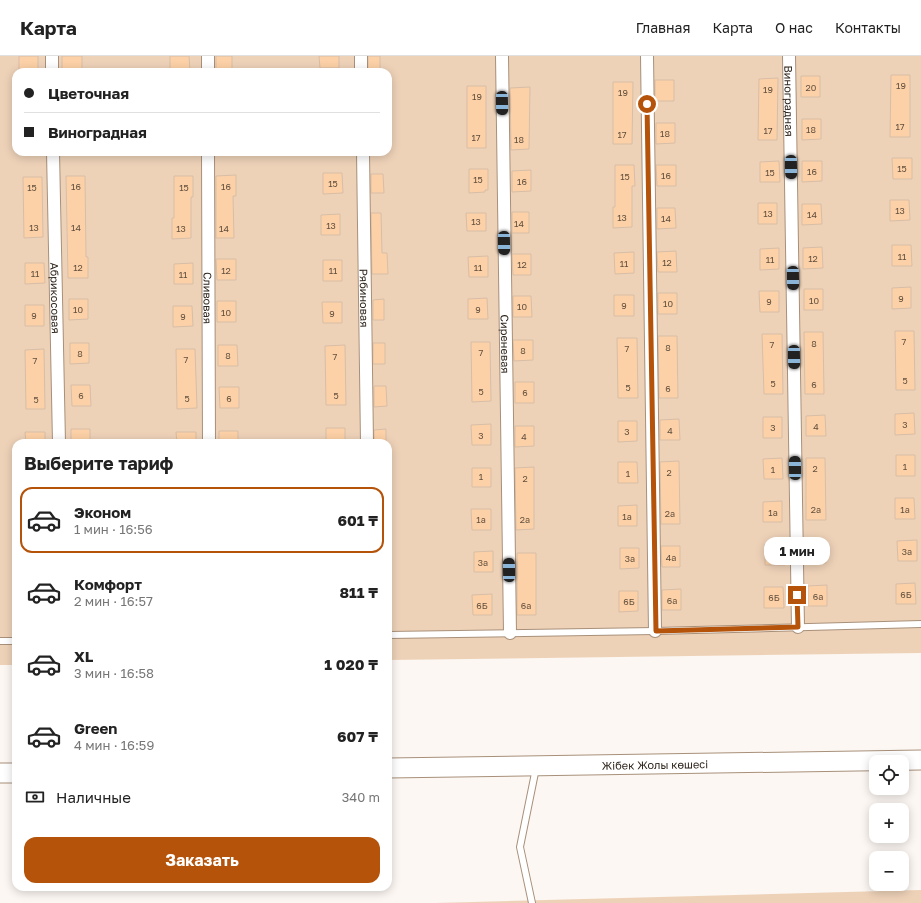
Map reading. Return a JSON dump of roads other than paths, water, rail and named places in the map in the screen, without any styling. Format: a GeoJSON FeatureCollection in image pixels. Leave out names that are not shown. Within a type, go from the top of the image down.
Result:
{"type":"FeatureCollection","features":[{"type":"Feature","properties":{"kind":"highway","name":"Жібек Жолы көшесі"},"geometry":{"type":"LineString","coordinates":[[392,768],[921,760]]}},
{"type":"Feature","properties":{"kind":"street"},"geometry":{"type":"LineString","coordinates":[[52,56],[52,68]]}},
{"type":"Feature","properties":{"kind":"street"},"geometry":{"type":"LineString","coordinates":[[208,56],[208,68]]}},
{"type":"Feature","properties":{"kind":"street"},"geometry":{"type":"LineString","coordinates":[[361,56],[361,68]]}},
{"type":"Feature","properties":{"kind":"street","name":"Сиреневая"},"geometry":{"type":"LineString","coordinates":[[502,56],[510,633]]}},
{"type":"Feature","properties":{"kind":"street"},"geometry":{"type":"LineString","coordinates":[[647,56],[656,631]]}},
{"type":"Feature","properties":{"kind":"street","name":"Виноградная"},"geometry":{"type":"LineString","coordinates":[[789,56],[798,627]]}},
{"type":"Feature","properties":{"kind":"street","name":"Абрикосовая"},"geometry":{"type":"LineString","coordinates":[[53,156],[59,439]]}},
{"type":"Feature","properties":{"kind":"street","name":"Сливовая"},"geometry":{"type":"LineString","coordinates":[[208,156],[209,439]]}},
{"type":"Feature","properties":{"kind":"street","name":"Рябиновая"},"geometry":{"type":"LineString","coordinates":[[362,156],[367,439]]}},
{"type":"Feature","properties":{"kind":"lane"},"geometry":{"type":"LineString","coordinates":[[392,635],[656,631],[921,624]]}},
{"type":"Feature","properties":{"kind":"lane"},"geometry":{"type":"LineString","coordinates":[[0,641],[12,641]]}},
{"type":"Feature","properties":{"kind":"lane"},"geometry":{"type":"LineString","coordinates":[[532,903],[520,847],[536,766]]}}]}
